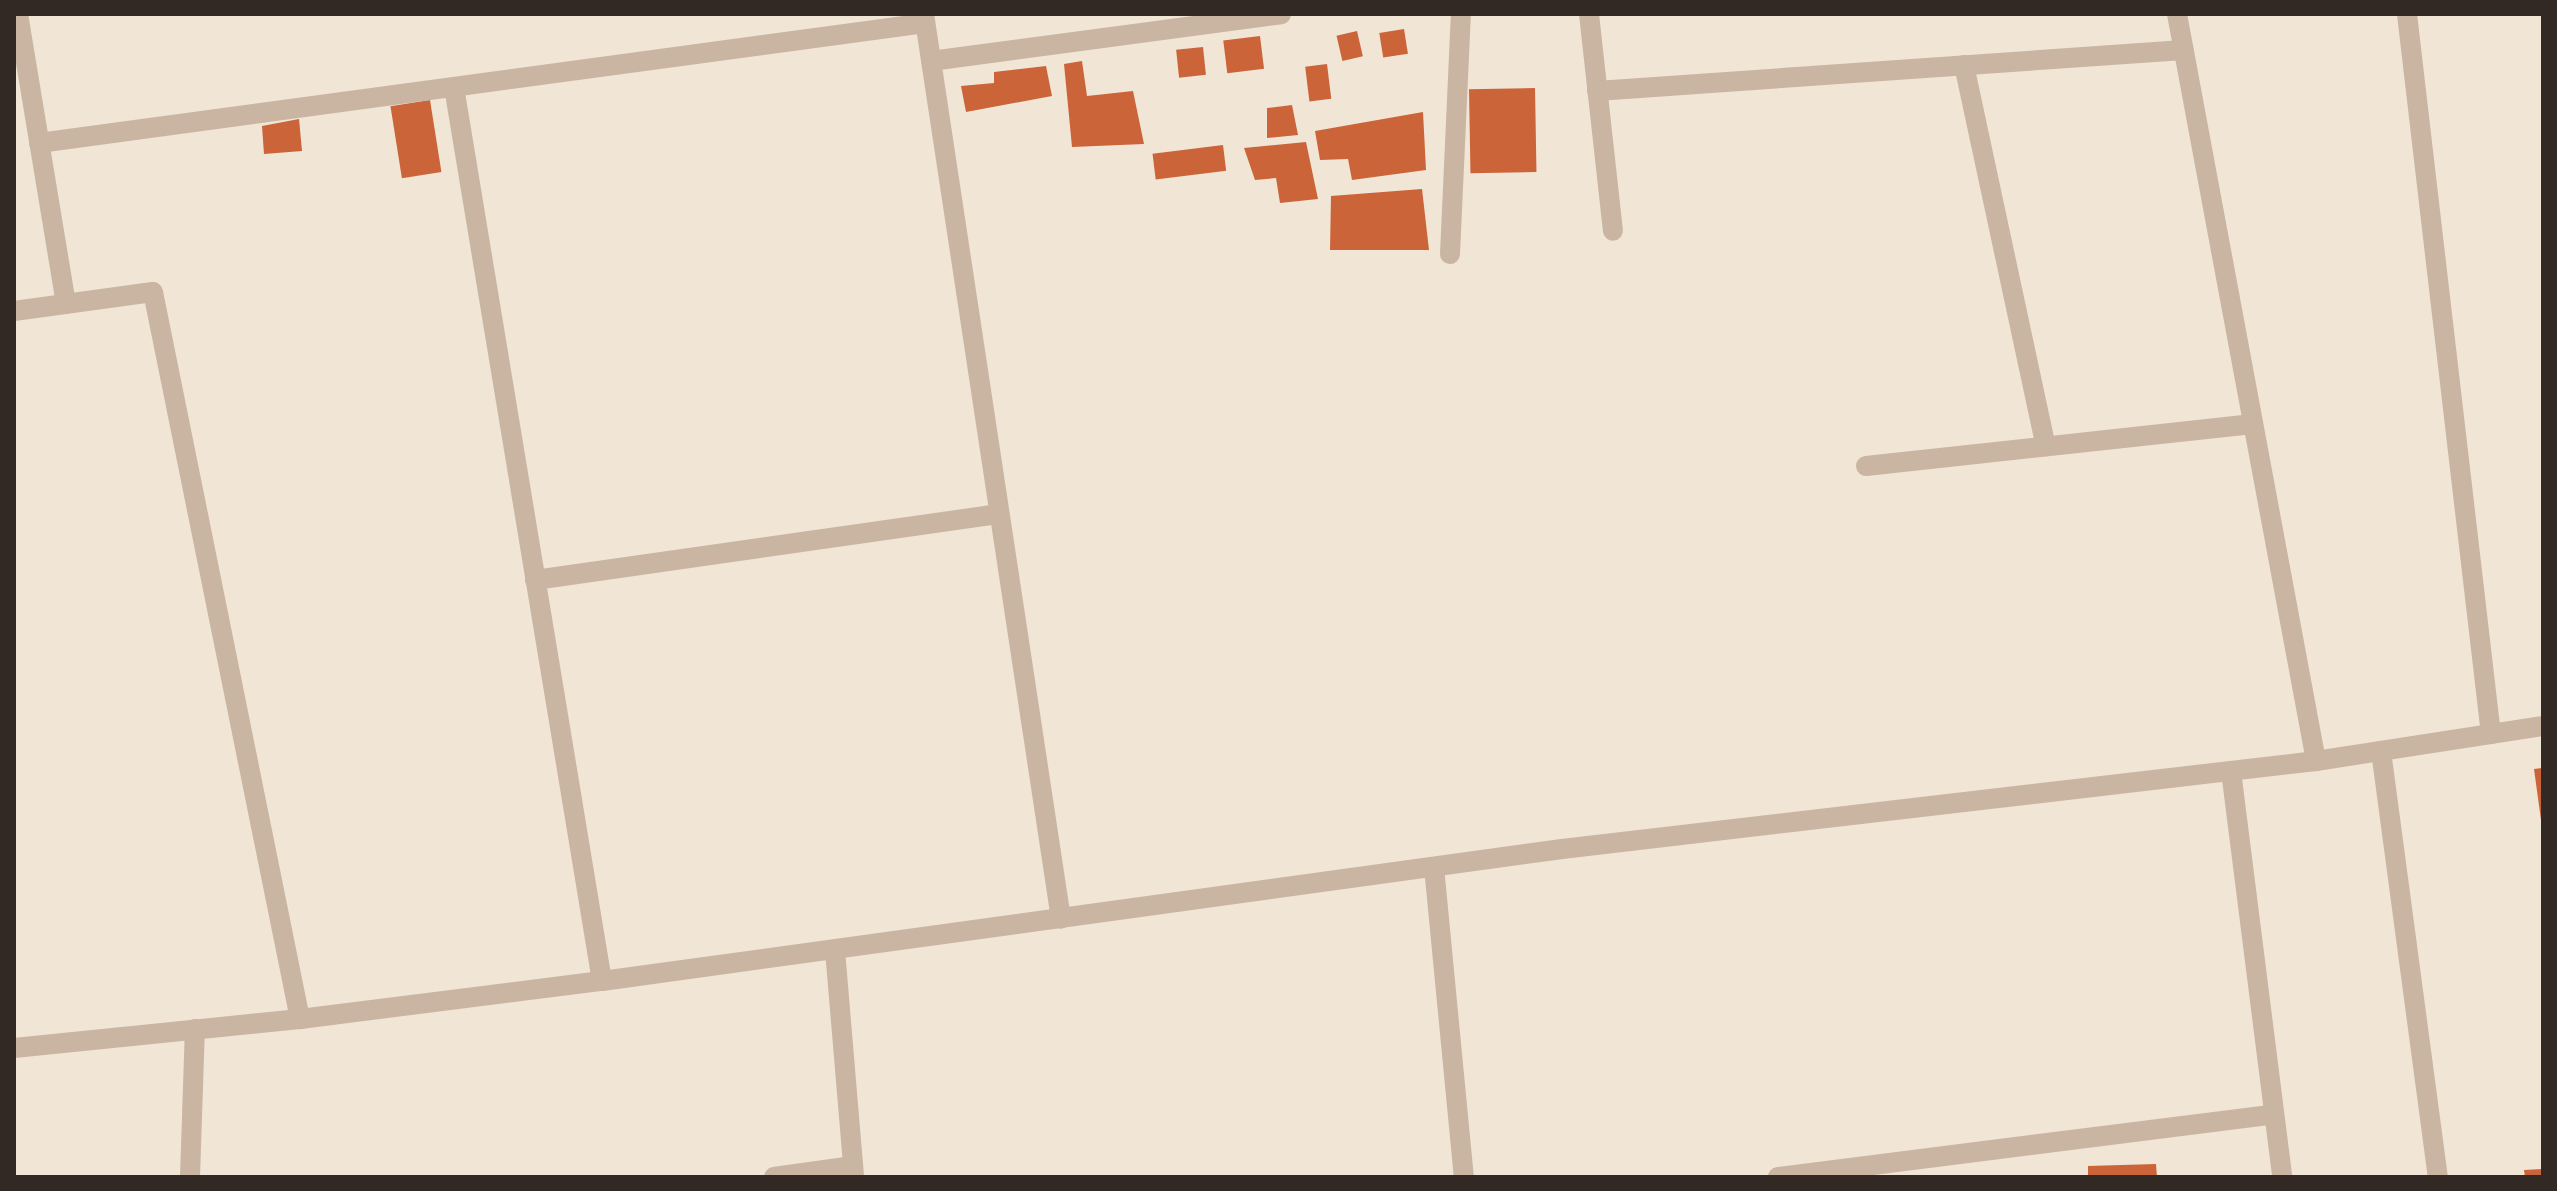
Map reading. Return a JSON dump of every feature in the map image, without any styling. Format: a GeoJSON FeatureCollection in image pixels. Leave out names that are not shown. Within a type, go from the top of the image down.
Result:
{"type":"FeatureCollection","features":[{"type":"Feature","properties":{"kind":"street"},"geometry":{"type":"LineString","coordinates":[[18,14],[66,304]]}},
{"type":"Feature","properties":{"kind":"street"},"geometry":{"type":"LineString","coordinates":[[931,61],[1242,16],[1281,14]]}},
{"type":"Feature","properties":{"kind":"street"},"geometry":{"type":"LineString","coordinates":[[1450,254],[1461,14]]}},
{"type":"Feature","properties":{"kind":"street"},"geometry":{"type":"LineString","coordinates":[[1589,14],[1613,231]]}},
{"type":"Feature","properties":{"kind":"street"},"geometry":{"type":"LineString","coordinates":[[2177,14],[2316,761]]}},
{"type":"Feature","properties":{"kind":"street"},"geometry":{"type":"LineString","coordinates":[[2407,14],[2491,734]]}},
{"type":"Feature","properties":{"kind":"street"},"geometry":{"type":"LineString","coordinates":[[39,143],[454,87],[925,18],[1061,919]]}},
{"type":"Feature","properties":{"kind":"street"},"geometry":{"type":"LineString","coordinates":[[1597,91],[2184,50]]}},
{"type":"Feature","properties":{"kind":"street"},"geometry":{"type":"LineString","coordinates":[[1964,65],[2046,446]]}},
{"type":"Feature","properties":{"kind":"street"},"geometry":{"type":"LineString","coordinates":[[454,87],[602,981]]}},
{"type":"Feature","properties":{"kind":"street"},"geometry":{"type":"LineString","coordinates":[[14,311],[153,292],[300,1019]]}},
{"type":"Feature","properties":{"kind":"street"},"geometry":{"type":"LineString","coordinates":[[1866,466],[2253,424]]}},
{"type":"Feature","properties":{"kind":"street"},"geometry":{"type":"LineString","coordinates":[[535,580],[999,514]]}},
{"type":"Feature","properties":{"kind":"street"},"geometry":{"type":"LineString","coordinates":[[14,1048],[300,1019],[602,981],[1434,867],[2316,761],[2543,726]]}},
{"type":"Feature","properties":{"kind":"street"},"geometry":{"type":"LineString","coordinates":[[2381,751],[2438,1177]]}},
{"type":"Feature","properties":{"kind":"street"},"geometry":{"type":"LineString","coordinates":[[2231,771],[2282,1177]]}},
{"type":"Feature","properties":{"kind":"street"},"geometry":{"type":"LineString","coordinates":[[1434,867],[1464,1177]]}},
{"type":"Feature","properties":{"kind":"street"},"geometry":{"type":"LineString","coordinates":[[774,1177],[853,1171],[835,950]]}},
{"type":"Feature","properties":{"kind":"street"},"geometry":{"type":"LineString","coordinates":[[190,1177],[195,1029]]}},
{"type":"Feature","properties":{"kind":"street"},"geometry":{"type":"LineString","coordinates":[[1778,1177],[1872,1171],[2274,1114]]}},
{"type":"Feature","properties":{"kind":"building"},"geometry":{"type":"Polygon","coordinates":[[[1404,29],[1408,54],[1383,58],[1379,33],[1404,29]]]}},
{"type":"Feature","properties":{"kind":"building"},"geometry":{"type":"Polygon","coordinates":[[[1357,31],[1363,56],[1342,61],[1337,36],[1357,31]]]}},
{"type":"Feature","properties":{"kind":"building"},"geometry":{"type":"Polygon","coordinates":[[[1260,36],[1264,69],[1227,73],[1223,41],[1260,36]]]}},
{"type":"Feature","properties":{"kind":"building"},"geometry":{"type":"Polygon","coordinates":[[[1203,47],[1206,75],[1179,78],[1176,50],[1203,47]]]}},
{"type":"Feature","properties":{"kind":"building"},"geometry":{"type":"Polygon","coordinates":[[[1082,61],[1087,96],[1133,91],[1144,144],[1072,147],[1064,64],[1082,61]]]}},
{"type":"Feature","properties":{"kind":"building"},"geometry":{"type":"Polygon","coordinates":[[[1327,64],[1331,99],[1309,101],[1305,67],[1327,64]]]}},
{"type":"Feature","properties":{"kind":"building"},"geometry":{"type":"Polygon","coordinates":[[[1046,66],[1052,96],[966,112],[961,86],[994,83],[994,72],[1046,66]]]}},
{"type":"Feature","properties":{"kind":"building"},"geometry":{"type":"Polygon","coordinates":[[[1535,88],[1536,172],[1470,173],[1469,89],[1535,88]]]}},
{"type":"Feature","properties":{"kind":"building"},"geometry":{"type":"Polygon","coordinates":[[[430,100],[441,172],[402,178],[390,106],[430,100]]]}},
{"type":"Feature","properties":{"kind":"building"},"geometry":{"type":"Polygon","coordinates":[[[1292,105],[1298,135],[1267,138],[1267,108],[1292,105]]]}},
{"type":"Feature","properties":{"kind":"building"},"geometry":{"type":"Polygon","coordinates":[[[1423,112],[1426,170],[1352,180],[1348,159],[1320,160],[1315,131],[1423,112]]]}},
{"type":"Feature","properties":{"kind":"building"},"geometry":{"type":"Polygon","coordinates":[[[299,119],[302,151],[264,154],[262,126],[299,119]]]}},
{"type":"Feature","properties":{"kind":"building"},"geometry":{"type":"Polygon","coordinates":[[[1306,142],[1318,199],[1280,203],[1276,178],[1255,180],[1244,148],[1306,142]]]}},
{"type":"Feature","properties":{"kind":"building"},"geometry":{"type":"Polygon","coordinates":[[[1223,145],[1226,171],[1156,179],[1153,154],[1223,145]]]}},
{"type":"Feature","properties":{"kind":"building"},"geometry":{"type":"Polygon","coordinates":[[[1422,189],[1429,250],[1330,250],[1331,196],[1422,189]]]}},
{"type":"Feature","properties":{"kind":"building"},"geometry":{"type":"Polygon","coordinates":[[[2543,768],[2543,820],[2541,820],[2534,769],[2543,768]]]}},
{"type":"Feature","properties":{"kind":"building"},"geometry":{"type":"Polygon","coordinates":[[[2156,1164],[2157,1177],[2088,1177],[2088,1166],[2156,1164]]]}},
{"type":"Feature","properties":{"kind":"building"},"geometry":{"type":"Polygon","coordinates":[[[2543,1169],[2543,1177],[2525,1177],[2524,1170],[2543,1169]]]}}]}
